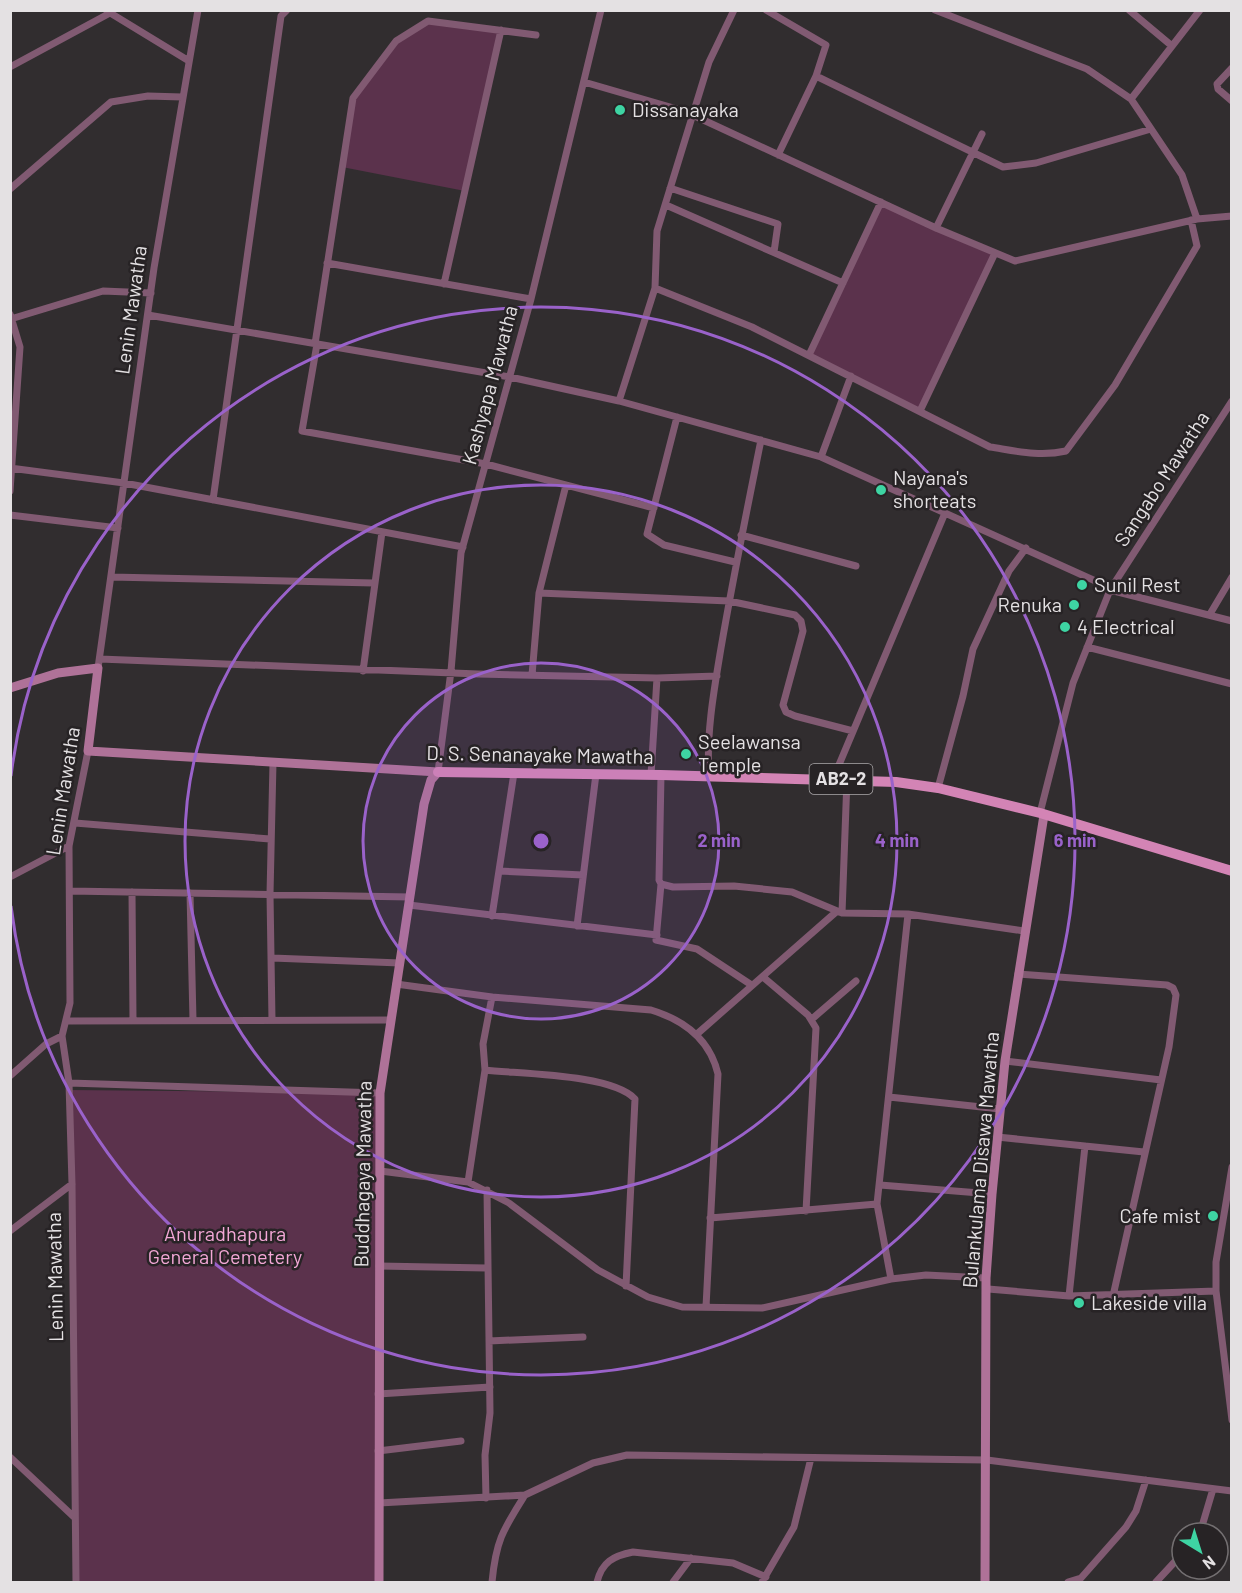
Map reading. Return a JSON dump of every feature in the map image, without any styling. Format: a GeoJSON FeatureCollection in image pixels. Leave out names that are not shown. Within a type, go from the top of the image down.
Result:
{"type":"FeatureCollection","features":[{"type":"Feature","properties":{"kind":"main road"},"geometry":{"type":"LineString","coordinates":[[10,688],[58,673],[99,664]]}},
{"type":"Feature","properties":{"kind":"main road","name":"Lenin Mawatha"},"geometry":{"type":"LineString","coordinates":[[88,751],[99,664]]}},
{"type":"Feature","properties":{"kind":"main road","name":"D. S. Senanayake Mawatha"},"geometry":{"type":"LineString","coordinates":[[88,751],[438,772],[848,779],[896,782],[938,789],[1042,814],[1232,871]]}},
{"type":"Feature","properties":{"kind":"main road","name":"Buddhagaya Mawatha"},"geometry":{"type":"LineString","coordinates":[[379,1582],[380,1093],[428,787],[438,772]]}},
{"type":"Feature","properties":{"kind":"main road","name":"Bulankulama Disawa Mawatha"},"geometry":{"type":"LineString","coordinates":[[985,1582],[988,1289],[986,1278],[992,1194],[1005,1060],[1042,814]]}},
{"type":"Feature","properties":{"kind":"street","name":"Lenin Mawatha"},"geometry":{"type":"LineString","coordinates":[[99,664],[151,293],[198,10]]}},
{"type":"Feature","properties":{"kind":"street"},"geometry":{"type":"LineString","coordinates":[[213,500],[281,16],[287,10]]}},
{"type":"Feature","properties":{"kind":"street","name":"Kashyapa Mawatha"},"geometry":{"type":"LineString","coordinates":[[438,772],[463,547],[531,299],[601,10]]}},
{"type":"Feature","properties":{"kind":"street"},"geometry":{"type":"LineString","coordinates":[[619,401],[655,288],[657,231],[709,62],[734,10]]}},
{"type":"Feature","properties":{"kind":"street"},"geometry":{"type":"LineString","coordinates":[[765,10],[826,45],[816,76],[778,155]]}},
{"type":"Feature","properties":{"kind":"street"},"geometry":{"type":"LineString","coordinates":[[655,288],[752,327],[990,447],[1032,454],[1066,452],[1115,386],[1197,246],[1194,220],[1182,175],[1131,99],[1087,69],[935,10]]}},
{"type":"Feature","properties":{"kind":"street"},"geometry":{"type":"LineString","coordinates":[[1129,10],[1172,46]]}},
{"type":"Feature","properties":{"kind":"street"},"geometry":{"type":"LineString","coordinates":[[1131,99],[1200,10]]}},
{"type":"Feature","properties":{"kind":"street"},"geometry":{"type":"LineString","coordinates":[[10,67],[108,12],[189,61]]}},
{"type":"Feature","properties":{"kind":"street"},"geometry":{"type":"LineString","coordinates":[[536,35],[428,21],[396,41],[353,98],[302,431],[486,464],[654,508]]}},
{"type":"Feature","properties":{"kind":"street"},"geometry":{"type":"LineString","coordinates":[[444,284],[501,30]]}},
{"type":"Feature","properties":{"kind":"street"},"geometry":{"type":"LineString","coordinates":[[1232,68],[1217,84],[1218,89],[1232,101]]}},
{"type":"Feature","properties":{"kind":"street"},"geometry":{"type":"LineString","coordinates":[[816,76],[1003,167],[1036,163],[1151,129]]}},
{"type":"Feature","properties":{"kind":"street"},"geometry":{"type":"LineString","coordinates":[[584,82],[693,115],[936,228],[1015,261],[1194,220],[1232,216]]}},
{"type":"Feature","properties":{"kind":"street"},"geometry":{"type":"LineString","coordinates":[[10,189],[111,102],[148,96],[182,97]]}},
{"type":"Feature","properties":{"kind":"street"},"geometry":{"type":"LineString","coordinates":[[936,228],[982,134]]}},
{"type":"Feature","properties":{"kind":"street"},"geometry":{"type":"LineString","coordinates":[[670,188],[778,224],[774,252]]}},
{"type":"Feature","properties":{"kind":"street"},"geometry":{"type":"LineString","coordinates":[[809,355],[881,202]]}},
{"type":"Feature","properties":{"kind":"street"},"geometry":{"type":"LineString","coordinates":[[666,205],[843,283]]}},
{"type":"Feature","properties":{"kind":"street"},"geometry":{"type":"LineString","coordinates":[[920,411],[995,253]]}},
{"type":"Feature","properties":{"kind":"street"},"geometry":{"type":"LineString","coordinates":[[327,263],[531,299]]}},
{"type":"Feature","properties":{"kind":"street"},"geometry":{"type":"LineString","coordinates":[[10,491],[20,347],[12,316],[103,291],[151,293]]}},
{"type":"Feature","properties":{"kind":"street"},"geometry":{"type":"LineString","coordinates":[[148,315],[510,376],[619,401],[762,440],[821,457],[1026,548],[1111,589],[1232,621]]}},
{"type":"Feature","properties":{"kind":"street"},"geometry":{"type":"LineString","coordinates":[[821,457],[851,376]]}},
{"type":"Feature","properties":{"kind":"street","name":"Sangabo Mawatha"},"geometry":{"type":"LineString","coordinates":[[1042,814],[1073,682],[1111,589],[1232,401]]}},
{"type":"Feature","properties":{"kind":"street"},"geometry":{"type":"LineString","coordinates":[[677,417],[647,534],[664,545],[735,562]]}},
{"type":"Feature","properties":{"kind":"street"},"geometry":{"type":"LineString","coordinates":[[709,776],[707,752],[717,676],[735,562],[762,440]]}},
{"type":"Feature","properties":{"kind":"street"},"geometry":{"type":"LineString","coordinates":[[11,468],[124,483],[463,547]]}},
{"type":"Feature","properties":{"kind":"street"},"geometry":{"type":"LineString","coordinates":[[532,675],[539,593],[566,485]]}},
{"type":"Feature","properties":{"kind":"street"},"geometry":{"type":"LineString","coordinates":[[833,779],[945,513]]}},
{"type":"Feature","properties":{"kind":"street"},"geometry":{"type":"LineString","coordinates":[[10,515],[118,528]]}},
{"type":"Feature","properties":{"kind":"street"},"geometry":{"type":"LineString","coordinates":[[363,671],[382,532]]}},
{"type":"Feature","properties":{"kind":"street"},"geometry":{"type":"LineString","coordinates":[[741,535],[856,566]]}},
{"type":"Feature","properties":{"kind":"street"},"geometry":{"type":"LineString","coordinates":[[938,789],[973,649],[1009,571],[1026,548]]}},
{"type":"Feature","properties":{"kind":"street"},"geometry":{"type":"LineString","coordinates":[[111,577],[374,583]]}},
{"type":"Feature","properties":{"kind":"street"},"geometry":{"type":"LineString","coordinates":[[1210,614],[1232,577]]}},
{"type":"Feature","properties":{"kind":"street"},"geometry":{"type":"LineString","coordinates":[[539,593],[729,601],[795,615],[801,621],[803,631],[783,705],[786,712],[854,731]]}},
{"type":"Feature","properties":{"kind":"street"},"geometry":{"type":"LineString","coordinates":[[1087,646],[1232,684]]}},
{"type":"Feature","properties":{"kind":"street"},"geometry":{"type":"LineString","coordinates":[[99,664],[451,671],[657,678],[717,676]]}},
{"type":"Feature","properties":{"kind":"street"},"geometry":{"type":"LineString","coordinates":[[657,678],[656,775],[659,880],[662,884],[656,940],[697,949],[750,984]]}},
{"type":"Feature","properties":{"kind":"street","name":"Lenin Mawatha"},"geometry":{"type":"LineString","coordinates":[[76,1582],[72,1184],[69,1083],[62,1036],[68,1021],[70,1003],[69,846],[88,751]]}},
{"type":"Feature","properties":{"kind":"street"},"geometry":{"type":"LineString","coordinates":[[272,1020],[270,839],[273,763]]}},
{"type":"Feature","properties":{"kind":"street"},"geometry":{"type":"LineString","coordinates":[[492,916],[514,773]]}},
{"type":"Feature","properties":{"kind":"street"},"geometry":{"type":"LineString","coordinates":[[577,926],[596,774]]}},
{"type":"Feature","properties":{"kind":"street"},"geometry":{"type":"LineString","coordinates":[[697,1034],[750,984],[763,977],[839,913],[848,779]]}},
{"type":"Feature","properties":{"kind":"street"},"geometry":{"type":"LineString","coordinates":[[75,823],[270,839]]}},
{"type":"Feature","properties":{"kind":"street"},"geometry":{"type":"LineString","coordinates":[[10,877],[69,846]]}},
{"type":"Feature","properties":{"kind":"street"},"geometry":{"type":"LineString","coordinates":[[500,871],[583,874]]}},
{"type":"Feature","properties":{"kind":"street"},"geometry":{"type":"LineString","coordinates":[[662,884],[673,887],[734,886],[792,892],[809,897],[839,913],[908,915],[1024,931]]}},
{"type":"Feature","properties":{"kind":"street"},"geometry":{"type":"LineString","coordinates":[[70,891],[270,894],[410,901],[492,916],[657,935]]}},
{"type":"Feature","properties":{"kind":"street"},"geometry":{"type":"LineString","coordinates":[[132,892],[133,1020]]}},
{"type":"Feature","properties":{"kind":"street"},"geometry":{"type":"LineString","coordinates":[[190,893],[193,1020]]}},
{"type":"Feature","properties":{"kind":"street"},"geometry":{"type":"LineString","coordinates":[[891,1279],[877,1204],[908,915]]}},
{"type":"Feature","properties":{"kind":"street"},"geometry":{"type":"LineString","coordinates":[[272,958],[400,963]]}},
{"type":"Feature","properties":{"kind":"street"},"geometry":{"type":"LineString","coordinates":[[1018,974],[1167,985],[1173,988],[1176,995],[1169,1047],[1113,1296]]}},
{"type":"Feature","properties":{"kind":"street"},"geometry":{"type":"LineString","coordinates":[[763,977],[813,1019],[816,1041],[806,1211]]}},
{"type":"Feature","properties":{"kind":"street"},"geometry":{"type":"LineString","coordinates":[[813,1019],[856,981]]}},
{"type":"Feature","properties":{"kind":"street"},"geometry":{"type":"LineString","coordinates":[[396,984],[492,997],[651,1010],[670,1016],[697,1034],[711,1053],[718,1074],[705,1307]]}},
{"type":"Feature","properties":{"kind":"street"},"geometry":{"type":"LineString","coordinates":[[468,1182],[485,1070],[483,1044],[492,997]]}},
{"type":"Feature","properties":{"kind":"street"},"geometry":{"type":"LineString","coordinates":[[68,1021],[390,1020]]}},
{"type":"Feature","properties":{"kind":"street"},"geometry":{"type":"LineString","coordinates":[[10,1076],[46,1044],[62,1036]]}},
{"type":"Feature","properties":{"kind":"street"},"geometry":{"type":"LineString","coordinates":[[1005,1060],[1161,1080]]}},
{"type":"Feature","properties":{"kind":"street"},"geometry":{"type":"LineString","coordinates":[[485,1070],[602,1082],[622,1089],[635,1099],[626,1286]]}},
{"type":"Feature","properties":{"kind":"street"},"geometry":{"type":"LineString","coordinates":[[69,1083],[380,1093]]}},
{"type":"Feature","properties":{"kind":"street"},"geometry":{"type":"LineString","coordinates":[[889,1097],[1000,1110]]}},
{"type":"Feature","properties":{"kind":"street"},"geometry":{"type":"LineString","coordinates":[[997,1137],[1144,1152]]}},
{"type":"Feature","properties":{"kind":"street"},"geometry":{"type":"LineString","coordinates":[[1069,1296],[1085,1146]]}},
{"type":"Feature","properties":{"kind":"street"},"geometry":{"type":"LineString","coordinates":[[1232,1167],[1216,1262],[1216,1291],[1232,1420]]}},
{"type":"Feature","properties":{"kind":"street"},"geometry":{"type":"LineString","coordinates":[[380,1171],[468,1182],[486,1190],[509,1203],[598,1270],[664,1303],[705,1307],[762,1308],[891,1279],[926,1275],[986,1278]]}},
{"type":"Feature","properties":{"kind":"street"},"geometry":{"type":"LineString","coordinates":[[10,1231],[72,1184]]}},
{"type":"Feature","properties":{"kind":"street"},"geometry":{"type":"LineString","coordinates":[[880,1185],[992,1194]]}},
{"type":"Feature","properties":{"kind":"street"},"geometry":{"type":"LineString","coordinates":[[486,1190],[489,1341],[486,1498]]}},
{"type":"Feature","properties":{"kind":"street"},"geometry":{"type":"LineString","coordinates":[[710,1218],[877,1204]]}},
{"type":"Feature","properties":{"kind":"street"},"geometry":{"type":"LineString","coordinates":[[378,1266],[486,1268]]}},
{"type":"Feature","properties":{"kind":"street"},"geometry":{"type":"LineString","coordinates":[[988,1289],[1069,1296],[1216,1291]]}},
{"type":"Feature","properties":{"kind":"street"},"geometry":{"type":"LineString","coordinates":[[489,1341],[583,1337]]}},
{"type":"Feature","properties":{"kind":"street"},"geometry":{"type":"LineString","coordinates":[[378,1394],[489,1387]]}},
{"type":"Feature","properties":{"kind":"street"},"geometry":{"type":"LineString","coordinates":[[378,1451],[461,1441]]}},
{"type":"Feature","properties":{"kind":"street"},"geometry":{"type":"LineString","coordinates":[[379,1503],[525,1495],[593,1463],[627,1455],[987,1460],[1232,1491]]}},
{"type":"Feature","properties":{"kind":"street"},"geometry":{"type":"LineString","coordinates":[[10,1457],[75,1518]]}},
{"type":"Feature","properties":{"kind":"street"},"geometry":{"type":"LineString","coordinates":[[597,1582],[600,1569],[617,1555],[633,1552],[733,1563],[764,1580],[794,1527],[811,1458]]}},
{"type":"Feature","properties":{"kind":"street"},"geometry":{"type":"LineString","coordinates":[[1068,1582],[1081,1578],[1126,1527],[1136,1511],[1146,1480]]}},
{"type":"Feature","properties":{"kind":"street"},"geometry":{"type":"LineString","coordinates":[[1204,1521],[1213,1489]]}},
{"type":"Feature","properties":{"kind":"street"},"geometry":{"type":"LineString","coordinates":[[492,1582],[495,1550],[504,1528],[525,1495]]}},
{"type":"Feature","properties":{"kind":"street"},"geometry":{"type":"LineString","coordinates":[[673,1582],[691,1558]]}},
{"type":"Feature","properties":{"kind":"street"},"geometry":{"type":"LineString","coordinates":[[1156,1582],[1170,1567]]}},
{"type":"Feature","properties":{"kind":"green space"},"geometry":{"type":"Polygon","coordinates":[[[428,21],[501,30],[465,191],[342,167],[353,98],[396,41],[428,21]]]}},
{"type":"Feature","properties":{"kind":"green space"},"geometry":{"type":"Polygon","coordinates":[[[881,202],[995,253],[920,411],[809,355],[881,202]]]}},
{"type":"Feature","properties":{"kind":"green space","name":"Anuradhapura General Cemetery"},"geometry":{"type":"Polygon","coordinates":[[[67,1090],[380,1093],[378,1582],[74,1582],[70,1110],[67,1090]]]}},
{"type":"Feature","properties":{"kind":"place","name":"Dissanayaka"},"geometry":{"type":"Point","coordinates":[620,110]}},
{"type":"Feature","properties":{"kind":"place","name":"Nayana's shorteats"},"geometry":{"type":"Point","coordinates":[881,490]}},
{"type":"Feature","properties":{"kind":"place","name":"Sunil Rest"},"geometry":{"type":"Point","coordinates":[1082,585]}},
{"type":"Feature","properties":{"kind":"place","name":"Renuka"},"geometry":{"type":"Point","coordinates":[1074,605]}},
{"type":"Feature","properties":{"kind":"place","name":"4 Electrical"},"geometry":{"type":"Point","coordinates":[1065,627]}},
{"type":"Feature","properties":{"kind":"place","name":"Seelawansa Temple"},"geometry":{"type":"Point","coordinates":[686,754]}},
{"type":"Feature","properties":{"kind":"place","name":"Cafe mist"},"geometry":{"type":"Point","coordinates":[1213,1216]}},
{"type":"Feature","properties":{"kind":"place","name":"Lakeside villa"},"geometry":{"type":"Point","coordinates":[1079,1303]}}]}
